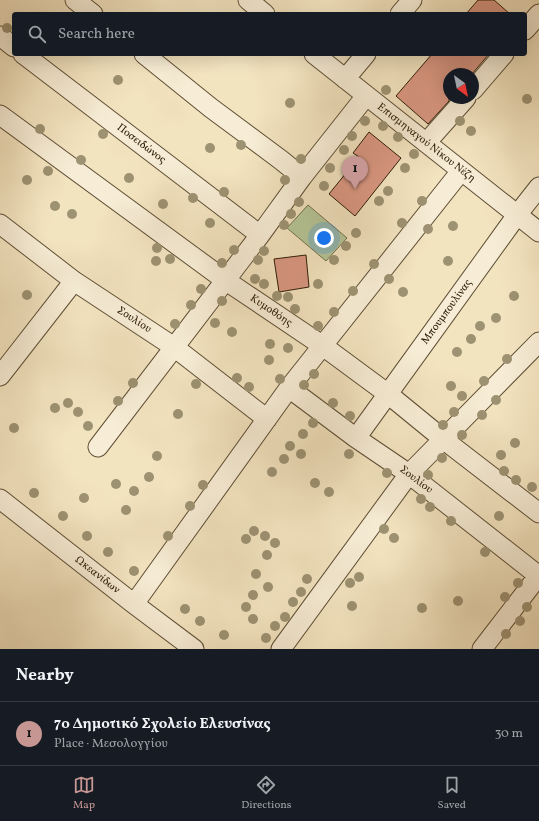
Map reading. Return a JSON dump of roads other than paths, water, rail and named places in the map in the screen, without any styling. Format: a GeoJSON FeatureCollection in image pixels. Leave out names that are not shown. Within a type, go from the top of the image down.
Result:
{"type":"FeatureCollection","features":[{"type":"Feature","properties":{"kind":"street"},"geometry":{"type":"LineString","coordinates":[[75,0],[90,12]]}},
{"type":"Feature","properties":{"kind":"street"},"geometry":{"type":"LineString","coordinates":[[248,0],[263,12]]}},
{"type":"Feature","properties":{"kind":"street"},"geometry":{"type":"LineString","coordinates":[[402,12],[412,0]]}},
{"type":"Feature","properties":{"kind":"street"},"geometry":{"type":"LineString","coordinates":[[527,28],[539,14]]}},
{"type":"Feature","properties":{"kind":"street"},"geometry":{"type":"LineString","coordinates":[[0,36],[12,45]]}},
{"type":"Feature","properties":{"kind":"street","name":"Ποσειδώνος"},"geometry":{"type":"LineString","coordinates":[[26,56],[260,235]]}},
{"type":"Feature","properties":{"kind":"street"},"geometry":{"type":"LineString","coordinates":[[146,56],[211,108],[282,160],[302,177]]}},
{"type":"Feature","properties":{"kind":"street","name":"Επισμηναγού Νίκου Νέζη"},"geometry":{"type":"LineString","coordinates":[[316,56],[539,232]]}},
{"type":"Feature","properties":{"kind":"street"},"geometry":{"type":"LineString","coordinates":[[344,79],[364,56]]}},
{"type":"Feature","properties":{"kind":"street"},"geometry":{"type":"LineString","coordinates":[[479,83],[502,56]]}},
{"type":"Feature","properties":{"kind":"street"},"geometry":{"type":"LineString","coordinates":[[98,447],[260,235],[302,177],[366,96]]}},
{"type":"Feature","properties":{"kind":"street"},"geometry":{"type":"LineString","coordinates":[[426,143],[461,104]]}},
{"type":"Feature","properties":{"kind":"street","name":"Κυμοθόης"},"geometry":{"type":"LineString","coordinates":[[0,115],[226,280],[323,346],[388,394],[443,439],[539,513]]}},
{"type":"Feature","properties":{"kind":"street"},"geometry":{"type":"LineString","coordinates":[[134,604],[289,388],[461,171]]}},
{"type":"Feature","properties":{"kind":"street","name":"Μπουμπουλίνας"},"geometry":{"type":"LineString","coordinates":[[356,438],[517,215],[539,187]]}},
{"type":"Feature","properties":{"kind":"street","name":"Σουλίου"},"geometry":{"type":"LineString","coordinates":[[0,224],[74,281],[174,347],[267,419]]}},
{"type":"Feature","properties":{"kind":"street"},"geometry":{"type":"LineString","coordinates":[[0,376],[74,281]]}},
{"type":"Feature","properties":{"kind":"street"},"geometry":{"type":"LineString","coordinates":[[281,649],[409,474],[539,342]]}},
{"type":"Feature","properties":{"kind":"street","name":"Σουλίου"},"geometry":{"type":"LineString","coordinates":[[289,388],[356,438],[409,474],[539,576]]}},
{"type":"Feature","properties":{"kind":"street","name":"Ωκεανίδων"},"geometry":{"type":"LineString","coordinates":[[0,499],[194,649]]}},
{"type":"Feature","properties":{"kind":"street"},"geometry":{"type":"LineString","coordinates":[[482,649],[539,576]]}},
{"type":"Feature","properties":{"kind":"place","name":"7ο Δημοτικό Σχολείο Ελευσίνας"},"geometry":{"type":"Point","coordinates":[355,189]}}]}
